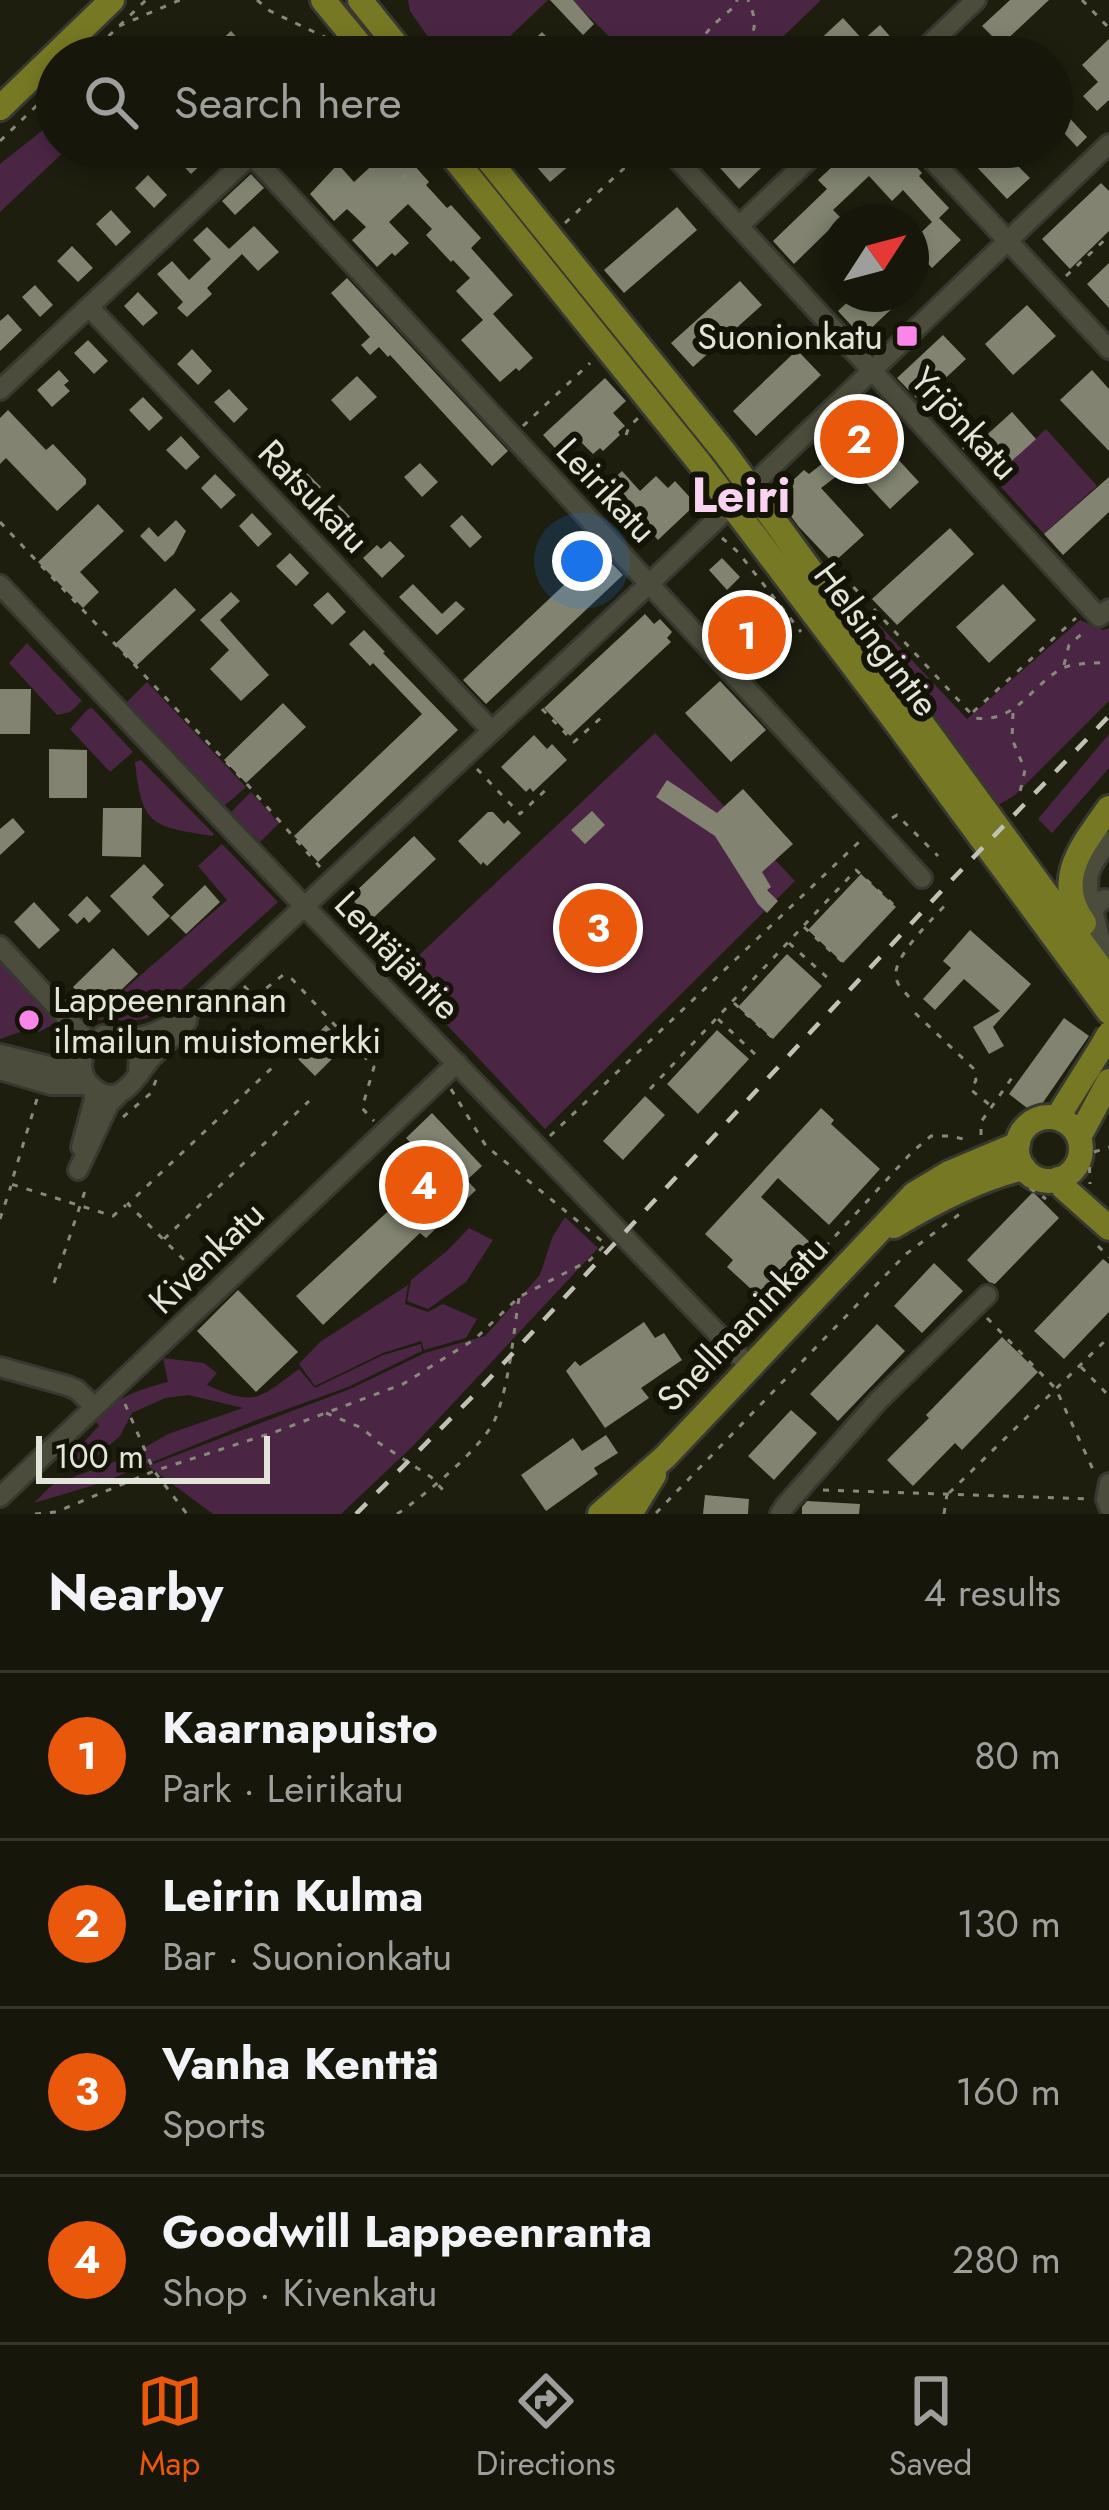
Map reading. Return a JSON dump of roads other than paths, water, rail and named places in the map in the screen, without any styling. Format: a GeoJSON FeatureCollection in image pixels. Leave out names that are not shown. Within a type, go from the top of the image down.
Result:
{"type":"FeatureCollection","features":[{"type":"Feature","properties":{"kind":"main road"},"geometry":{"type":"LineString","coordinates":[[75,36],[112,0]]}},
{"type":"Feature","properties":{"kind":"main road"},"geometry":{"type":"LineString","coordinates":[[323,0],[353,36]]}},
{"type":"Feature","properties":{"kind":"main road"},"geometry":{"type":"LineString","coordinates":[[360,0],[389,36]]}},
{"type":"Feature","properties":{"kind":"main road"},"geometry":{"type":"LineString","coordinates":[[0,108],[36,73]]}},
{"type":"Feature","properties":{"kind":"main road","name":"Helsingintie"},"geometry":{"type":"LineString","coordinates":[[456,168],[740,495],[1109,1012]]}},
{"type":"Feature","properties":{"kind":"main road","name":"Helsingintie"},"geometry":{"type":"LineString","coordinates":[[494,168],[1108,971]]}},
{"type":"Feature","properties":{"kind":"main road"},"geometry":{"type":"LineString","coordinates":[[1108,971],[1069,890],[1082,845],[1109,808]]}},
{"type":"Feature","properties":{"kind":"main road"},"geometry":{"type":"LineString","coordinates":[[1021,858],[1049,865],[1082,845]]}},
{"type":"Feature","properties":{"kind":"main road"},"geometry":{"type":"LineString","coordinates":[[1057,1118],[1105,1041]]}},
{"type":"Feature","properties":{"kind":"main road"},"geometry":{"type":"LineString","coordinates":[[1060,1192],[1087,1142],[1109,1082]]}},
{"type":"Feature","properties":{"kind":"main road"},"geometry":{"type":"LineString","coordinates":[[1087,1142],[1066,1121],[1036,1120],[1021,1134],[1020,1167],[1109,1228]]}},
{"type":"Feature","properties":{"kind":"main road","name":"Snellmaninkatu"},"geometry":{"type":"LineString","coordinates":[[600,1514],[665,1457],[914,1194],[949,1173],[1020,1167]]}},
{"type":"Feature","properties":{"kind":"main road","name":"Snellmaninkatu"},"geometry":{"type":"LineString","coordinates":[[630,1514],[665,1457]]}},
{"type":"Feature","properties":{"kind":"street"},"geometry":{"type":"LineString","coordinates":[[938,36],[976,0]]}},
{"type":"Feature","properties":{"kind":"street"},"geometry":{"type":"LineString","coordinates":[[87,1050],[83,1072],[94,1099],[78,1170],[110,1104],[134,1083],[201,1003],[1109,144]]}},
{"type":"Feature","properties":{"kind":"street"},"geometry":{"type":"LineString","coordinates":[[0,390],[231,168]]}},
{"type":"Feature","properties":{"kind":"street","name":"Leirikatu"},"geometry":{"type":"LineString","coordinates":[[264,168],[922,878]]}},
{"type":"Feature","properties":{"kind":"street","name":"Yrjönkatu"},"geometry":{"type":"LineString","coordinates":[[685,168],[1099,611]]}},
{"type":"Feature","properties":{"kind":"street"},"geometry":{"type":"LineString","coordinates":[[736,223],[798,168]]}},
{"type":"Feature","properties":{"kind":"street"},"geometry":{"type":"LineString","coordinates":[[939,168],[1109,349]]}},
{"type":"Feature","properties":{"kind":"street","name":"Ratsukatu"},"geometry":{"type":"LineString","coordinates":[[89,307],[492,730]]}},
{"type":"Feature","properties":{"kind":"street","name":"Lentäjäntie"},"geometry":{"type":"LineString","coordinates":[[0,585],[750,1367]]}},
{"type":"Feature","properties":{"kind":"street"},"geometry":{"type":"LineString","coordinates":[[1108,971],[1098,904],[1085,886],[1109,841]]}},
{"type":"Feature","properties":{"kind":"street"},"geometry":{"type":"LineString","coordinates":[[0,946],[87,1050]]}},
{"type":"Feature","properties":{"kind":"street"},"geometry":{"type":"LineString","coordinates":[[0,1054],[61,1069],[74,1067],[87,1050],[110,1034],[136,1039],[152,1034],[201,1003]]}},
{"type":"Feature","properties":{"kind":"street"},"geometry":{"type":"LineString","coordinates":[[125,1037],[140,1054],[138,1076]]}},
{"type":"Feature","properties":{"kind":"street","name":"Kivenkatu"},"geometry":{"type":"LineString","coordinates":[[0,1498],[457,1064]]}},
{"type":"Feature","properties":{"kind":"street"},"geometry":{"type":"LineString","coordinates":[[0,1070],[52,1085],[121,1092]]}},
{"type":"Feature","properties":{"kind":"street"},"geometry":{"type":"LineString","coordinates":[[780,1514],[878,1401],[981,1301]]}},
{"type":"Feature","properties":{"kind":"street"},"geometry":{"type":"LineString","coordinates":[[0,1367],[77,1390],[95,1407]]}},
{"type":"Feature","properties":{"kind":"railway"},"geometry":{"type":"LineString","coordinates":[[356,1514],[475,1394],[1109,716]]}},
{"type":"Feature","properties":{"kind":"place","name":"Suonionkatu"},"geometry":{"type":"Point","coordinates":[907,336]}},
{"type":"Feature","properties":{"kind":"place","name":"Leirin Kulma"},"geometry":{"type":"Point","coordinates":[859,439]}},
{"type":"Feature","properties":{"kind":"place","name":"Kaarnapuisto"},"geometry":{"type":"Point","coordinates":[747,635]}},
{"type":"Feature","properties":{"kind":"place","name":"Vanha Kenttä"},"geometry":{"type":"Point","coordinates":[598,928]}},
{"type":"Feature","properties":{"kind":"place","name":"Lappeenrannan ilmailun muistomerkki"},"geometry":{"type":"Point","coordinates":[29,1020]}},
{"type":"Feature","properties":{"kind":"place","name":"Goodwill Lappeenranta"},"geometry":{"type":"Point","coordinates":[424,1185]}},
{"type":"Feature","properties":{"kind":"district","name":"Leiri"},"geometry":{"type":"Point","coordinates":[741,495]}}]}
